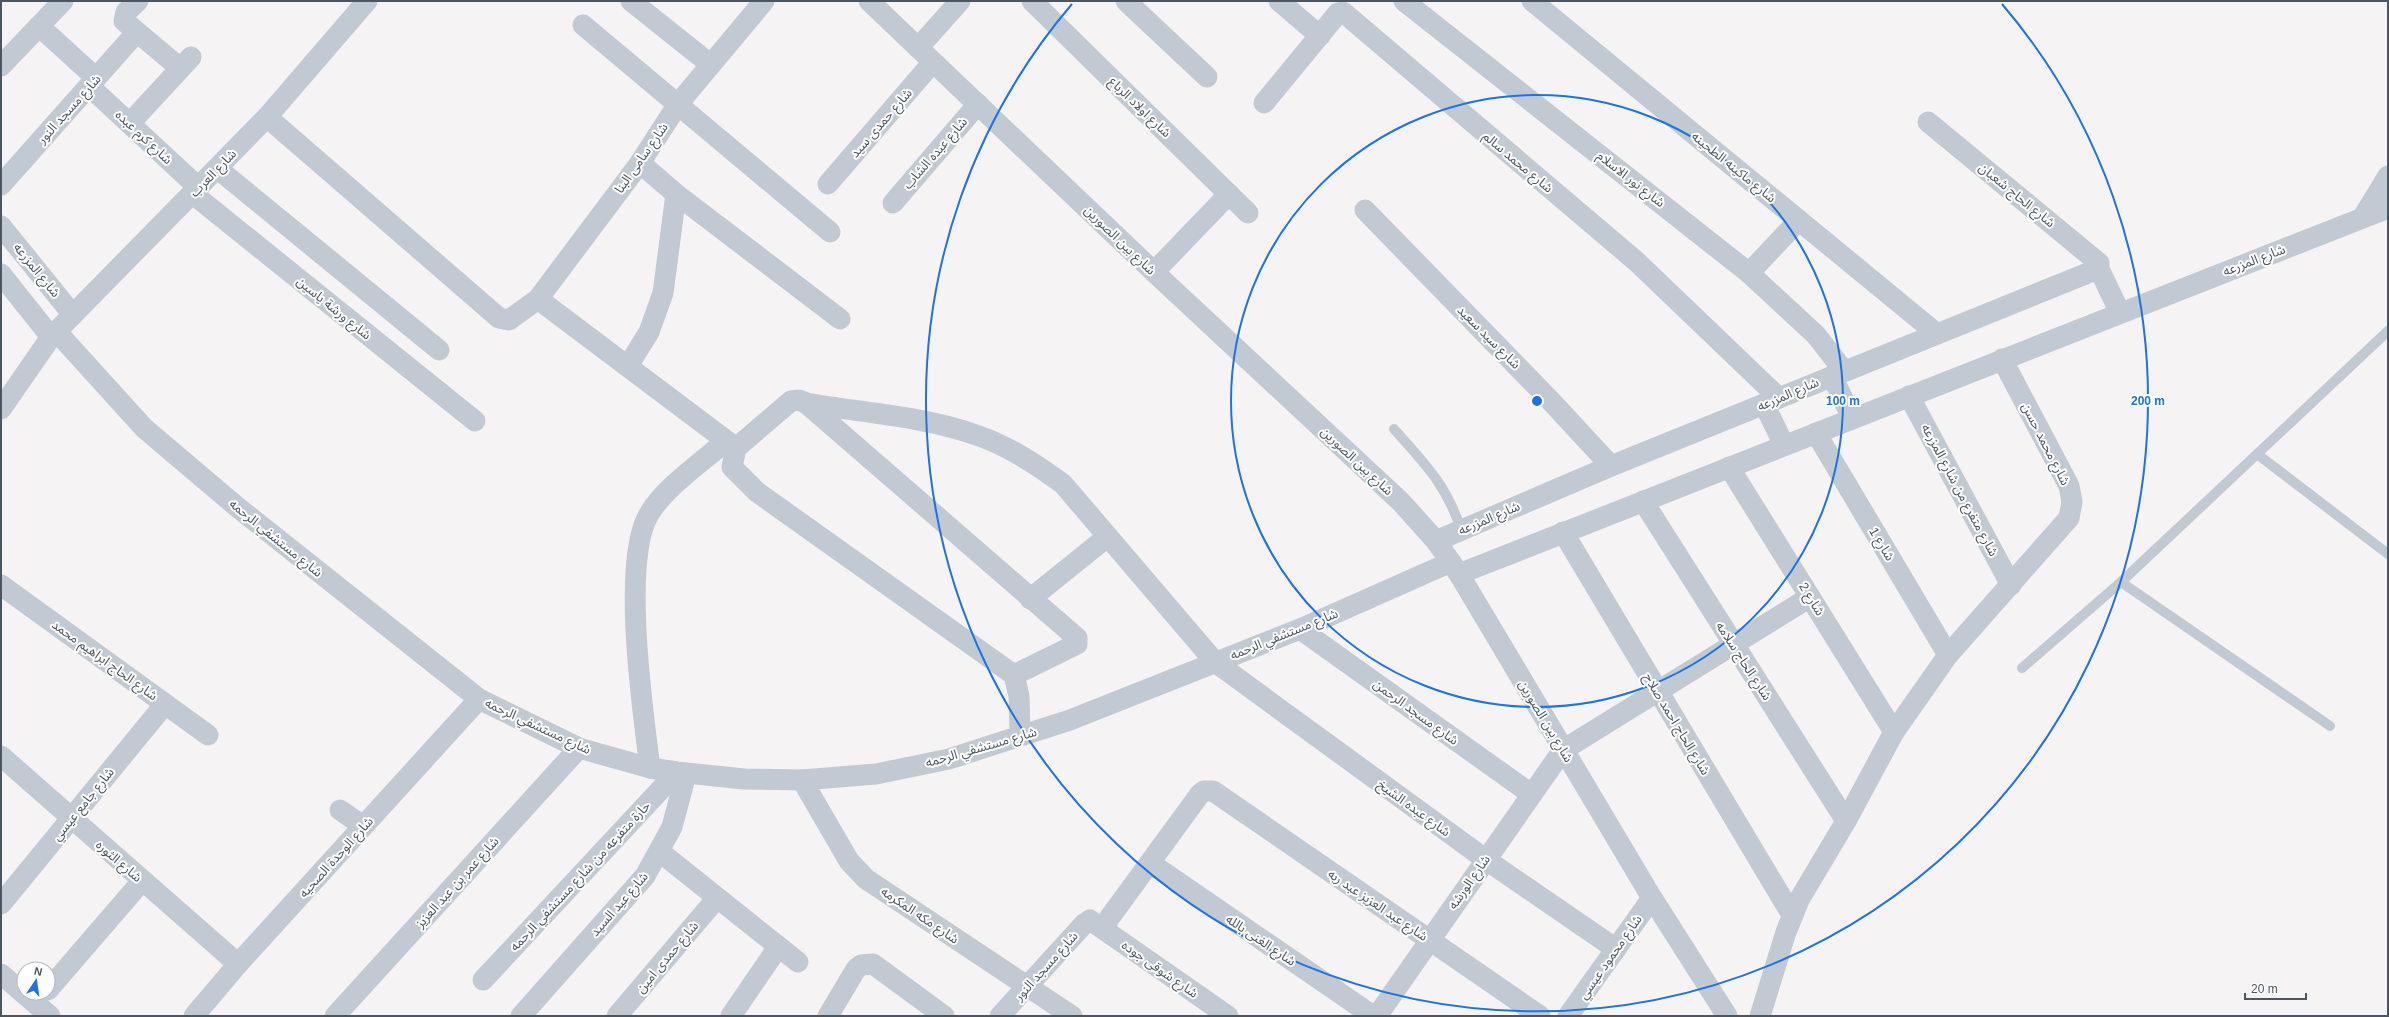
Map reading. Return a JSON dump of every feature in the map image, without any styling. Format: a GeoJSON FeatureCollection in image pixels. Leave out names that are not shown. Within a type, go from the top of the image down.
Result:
{"type":"FeatureCollection","features":[{"type":"Feature","properties":{"kind":"street"},"geometry":{"type":"LineString","coordinates":[[130,123],[186,63],[136,33],[126,24],[124,16],[138,1]]}},
{"type":"Feature","properties":{"kind":"street","name":"شارع العرب"},"geometry":{"type":"LineString","coordinates":[[1,409],[54,334],[218,169],[267,117],[367,1]]}},
{"type":"Feature","properties":{"kind":"street"},"geometry":{"type":"LineString","coordinates":[[631,1],[710,64]]}},
{"type":"Feature","properties":{"kind":"street","name":"شارع سامى البنا"},"geometry":{"type":"LineString","coordinates":[[267,117],[499,318],[509,320],[519,315],[538,299],[640,163],[678,104],[764,1]]}},
{"type":"Feature","properties":{"kind":"street","name":"شارع بين الصورين"},"geometry":{"type":"LineString","coordinates":[[869,1],[1154,272],[1401,502],[1436,541],[1455,568],[1652,898],[1727,1016]]}},
{"type":"Feature","properties":{"kind":"street"},"geometry":{"type":"LineString","coordinates":[[918,48],[960,1]]}},
{"type":"Feature","properties":{"kind":"street","name":"شارع اولاد الرباع"},"geometry":{"type":"LineString","coordinates":[[1032,1],[1248,213]]}},
{"type":"Feature","properties":{"kind":"street"},"geometry":{"type":"LineString","coordinates":[[1126,1],[1207,77]]}},
{"type":"Feature","properties":{"kind":"street"},"geometry":{"type":"LineString","coordinates":[[1279,1],[1320,36]]}},
{"type":"Feature","properties":{"kind":"street","name":"شارع نور الاسلام"},"geometry":{"type":"LineString","coordinates":[[1404,1],[1749,273],[1816,335],[1838,373],[1852,418]]}},
{"type":"Feature","properties":{"kind":"street","name":"شارع ماكينه الطحينه"},"geometry":{"type":"LineString","coordinates":[[1532,1],[1936,333]]}},
{"type":"Feature","properties":{"kind":"street"},"geometry":{"type":"LineString","coordinates":[[1,66],[48,10]]}},
{"type":"Feature","properties":{"kind":"street","name":"شارع كرم عبده"},"geometry":{"type":"LineString","coordinates":[[48,10],[92,82],[196,191]]}},
{"type":"Feature","properties":{"kind":"street","name":"شارع محمد سالم"},"geometry":{"type":"LineString","coordinates":[[1264,103],[1338,13],[1342,12],[1637,262],[1772,401]]}},
{"type":"Feature","properties":{"kind":"street"},"geometry":{"type":"LineString","coordinates":[[583,25],[830,232]]}},
{"type":"Feature","properties":{"kind":"street","name":"شارع مسجد النور"},"geometry":{"type":"LineString","coordinates":[[1,185],[136,33]]}},
{"type":"Feature","properties":{"kind":"street","name":"شارع حمدى سيد"},"geometry":{"type":"LineString","coordinates":[[828,184],[933,62]]}},
{"type":"Feature","properties":{"kind":"street","name":"شارع عبده الشاب"},"geometry":{"type":"LineString","coordinates":[[893,203],[978,104]]}},
{"type":"Feature","properties":{"kind":"street","name":"شارع الحاج شعبان"},"geometry":{"type":"LineString","coordinates":[[1928,122],[2099,262],[2099,271]]}},
{"type":"Feature","properties":{"kind":"street"},"geometry":{"type":"LineString","coordinates":[[640,163],[676,194],[840,319]]}},
{"type":"Feature","properties":{"kind":"street"},"geometry":{"type":"LineString","coordinates":[[218,169],[438,350]]}},
{"type":"Feature","properties":{"kind":"street"},"geometry":{"type":"LineString","coordinates":[[2364,217],[2388,176]]}},
{"type":"Feature","properties":{"kind":"street","name":"شارع ورشة ياسين"},"geometry":{"type":"LineString","coordinates":[[196,191],[475,421]]}},
{"type":"Feature","properties":{"kind":"street"},"geometry":{"type":"LineString","coordinates":[[628,366],[649,332],[663,293],[676,194]]}},
{"type":"Feature","properties":{"kind":"street"},"geometry":{"type":"LineString","coordinates":[[1154,272],[1229,194]]}},
{"type":"Feature","properties":{"kind":"street","name":"شارع المزرعه"},"geometry":{"type":"LineString","coordinates":[[1455,568],[1563,532],[2388,208]]}},
{"type":"Feature","properties":{"kind":"street","name":"شارع سيد سعيد"},"geometry":{"type":"LineString","coordinates":[[1365,210],[1550,399],[1611,466]]}},
{"type":"Feature","properties":{"kind":"street"},"geometry":{"type":"LineString","coordinates":[[1749,273],[1799,220]]}},
{"type":"Feature","properties":{"kind":"street","name":"شارع المزرعه"},"geometry":{"type":"LineString","coordinates":[[1,226],[73,315]]}},
{"type":"Feature","properties":{"kind":"street","name":"شارع المزرعه"},"geometry":{"type":"LineString","coordinates":[[1436,541],[1611,466],[1936,333],[2093,271],[2099,271]]}},
{"type":"Feature","properties":{"kind":"street"},"geometry":{"type":"LineString","coordinates":[[2099,271],[2120,312]]}},
{"type":"Feature","properties":{"kind":"street","name":"شارع مستشفي الرحمه"},"geometry":{"type":"LineString","coordinates":[[1,274],[54,334],[144,428],[255,521],[479,699],[579,748],[650,768],[682,773],[744,779],[802,780],[876,774],[949,759],[1070,720],[1455,568]]}},
{"type":"Feature","properties":{"kind":"street"},"geometry":{"type":"LineString","coordinates":[[538,299],[731,445],[732,467],[757,492],[1014,675],[1019,696],[1020,735]]}},
{"type":"Feature","properties":{"kind":"street","name":"شارع محمد حسن"},"geometry":{"type":"LineString","coordinates":[[1760,1016],[1792,915],[1807,886],[1846,821],[1894,732],[1948,655],[2060,531],[2069,518],[2072,502],[2070,486],[2002,359]]}},
{"type":"Feature","properties":{"kind":"street","name":"شارع متفرع من شارع المزرعه"},"geometry":{"type":"LineString","coordinates":[[1909,396],[2011,585]]}},
{"type":"Feature","properties":{"kind":"street","name":"شارع عبده الشيخ"},"geometry":{"type":"LineString","coordinates":[[731,445],[791,401],[799,400],[806,404],[947,426],[980,436],[1037,465],[1063,484],[1215,662],[1484,859],[1616,949]]}},
{"type":"Feature","properties":{"kind":"street"},"geometry":{"type":"LineString","coordinates":[[1772,401],[1784,445]]}},
{"type":"Feature","properties":{"kind":"street"},"geometry":{"type":"LineString","coordinates":[[806,404],[1078,640],[1077,644],[1014,675]]}},
{"type":"Feature","properties":{"kind":"street","name":"شارع 1"},"geometry":{"type":"LineString","coordinates":[[1816,433],[1948,655]]}},
{"type":"Feature","properties":{"kind":"street"},"geometry":{"type":"LineString","coordinates":[[650,768],[640,690],[636,614],[637,547],[648,515],[663,496],[731,445]]}},
{"type":"Feature","properties":{"kind":"street","name":"شارع 2"},"geometry":{"type":"LineString","coordinates":[[1730,467],[1894,732]]}},
{"type":"Feature","properties":{"kind":"street","name":"شارع الحاج سلامه"},"geometry":{"type":"LineString","coordinates":[[1643,501],[1846,821]]}},
{"type":"Feature","properties":{"kind":"street","name":"شارع الحاج احمد صلاح"},"geometry":{"type":"LineString","coordinates":[[1563,532],[1792,915]]}},
{"type":"Feature","properties":{"kind":"street"},"geometry":{"type":"LineString","coordinates":[[1030,599],[1107,537]]}},
{"type":"Feature","properties":{"kind":"street","name":"شارع الحاج ابراهيم محمد"},"geometry":{"type":"LineString","coordinates":[[1,585],[208,735]]}},
{"type":"Feature","properties":{"kind":"street"},"geometry":{"type":"LineString","coordinates":[[1563,750],[1810,597]]}},
{"type":"Feature","properties":{"kind":"street","name":"شارع مسجد الرحمن"},"geometry":{"type":"LineString","coordinates":[[1300,629],[1531,794]]}},
{"type":"Feature","properties":{"kind":"street","name":"شارع الوحدة الصحيه"},"geometry":{"type":"LineString","coordinates":[[194,1016],[238,964],[479,699]]}},
{"type":"Feature","properties":{"kind":"street","name":"شارع جامع عيسي"},"geometry":{"type":"LineString","coordinates":[[1,904],[165,704]]}},
{"type":"Feature","properties":{"kind":"street","name":"شارع عمر بن عبد العزيز"},"geometry":{"type":"LineString","coordinates":[[336,1016],[579,748]]}},
{"type":"Feature","properties":{"kind":"street","name":"شارع الورشه"},"geometry":{"type":"LineString","coordinates":[[1377,1016],[1484,859],[1563,750]]}},
{"type":"Feature","properties":{"kind":"street","name":"شارع الثوره"},"geometry":{"type":"LineString","coordinates":[[1,756],[238,964]]}},
{"type":"Feature","properties":{"kind":"street","name":"شارع عيد السيد"},"geometry":{"type":"LineString","coordinates":[[521,1016],[645,876],[660,852],[672,827],[682,773]]}},
{"type":"Feature","properties":{"kind":"street","name":"حارة متفرعه من شارع مستشفي الرحمه"},"geometry":{"type":"LineString","coordinates":[[483,980],[682,773]]}},
{"type":"Feature","properties":{"kind":"street","name":"شارع مكه المكرمه"},"geometry":{"type":"LineString","coordinates":[[802,780],[857,870],[876,886],[1072,1016]]}},
{"type":"Feature","properties":{"kind":"street","name":"شارع عبد العزيز عبد ربه"},"geometry":{"type":"LineString","coordinates":[[1150,863],[1200,794],[1209,790],[1217,794],[1540,1016]]}},
{"type":"Feature","properties":{"kind":"street"},"geometry":{"type":"LineString","coordinates":[[340,810],[363,826]]}},
{"type":"Feature","properties":{"kind":"street"},"geometry":{"type":"LineString","coordinates":[[660,852],[798,962]]}},
{"type":"Feature","properties":{"kind":"street"},"geometry":{"type":"LineString","coordinates":[[1097,925],[1150,863]]}},
{"type":"Feature","properties":{"kind":"street","name":"شارع الغنى بالله"},"geometry":{"type":"LineString","coordinates":[[1150,863],[1373,1016]]}},
{"type":"Feature","properties":{"kind":"street"},"geometry":{"type":"LineString","coordinates":[[56,987],[142,881]]}},
{"type":"Feature","properties":{"kind":"street","name":"شارع حمدى امين"},"geometry":{"type":"LineString","coordinates":[[618,1016],[717,898]]}},
{"type":"Feature","properties":{"kind":"street","name":"شارع محمود عيسي"},"geometry":{"type":"LineString","coordinates":[[1568,1016],[1652,898]]}},
{"type":"Feature","properties":{"kind":"street","name":"شارع مسجد النور"},"geometry":{"type":"LineString","coordinates":[[1000,1016],[1086,921],[1097,925]]}},
{"type":"Feature","properties":{"kind":"street","name":"شارع شوقى جوده"},"geometry":{"type":"LineString","coordinates":[[1097,925],[1228,1016]]}},
{"type":"Feature","properties":{"kind":"street"},"geometry":{"type":"LineString","coordinates":[[731,1016],[778,947]]}},
{"type":"Feature","properties":{"kind":"street"},"geometry":{"type":"LineString","coordinates":[[828,1016],[856,969],[861,965],[873,964],[944,1016]]}},
{"type":"Feature","properties":{"kind":"street"},"geometry":{"type":"LineString","coordinates":[[1,974],[16,983]]}},
{"type":"Feature","properties":{"kind":"lane"},"geometry":{"type":"LineString","coordinates":[[2022,668],[2121,582],[2388,331]]}},
{"type":"Feature","properties":{"kind":"lane"},"geometry":{"type":"LineString","coordinates":[[1394,429],[1439,480],[1451,502],[1461,530]]}},
{"type":"Feature","properties":{"kind":"lane"},"geometry":{"type":"LineString","coordinates":[[2257,454],[2388,554]]}},
{"type":"Feature","properties":{"kind":"lane"},"geometry":{"type":"LineString","coordinates":[[2121,582],[2330,726]]}}]}
